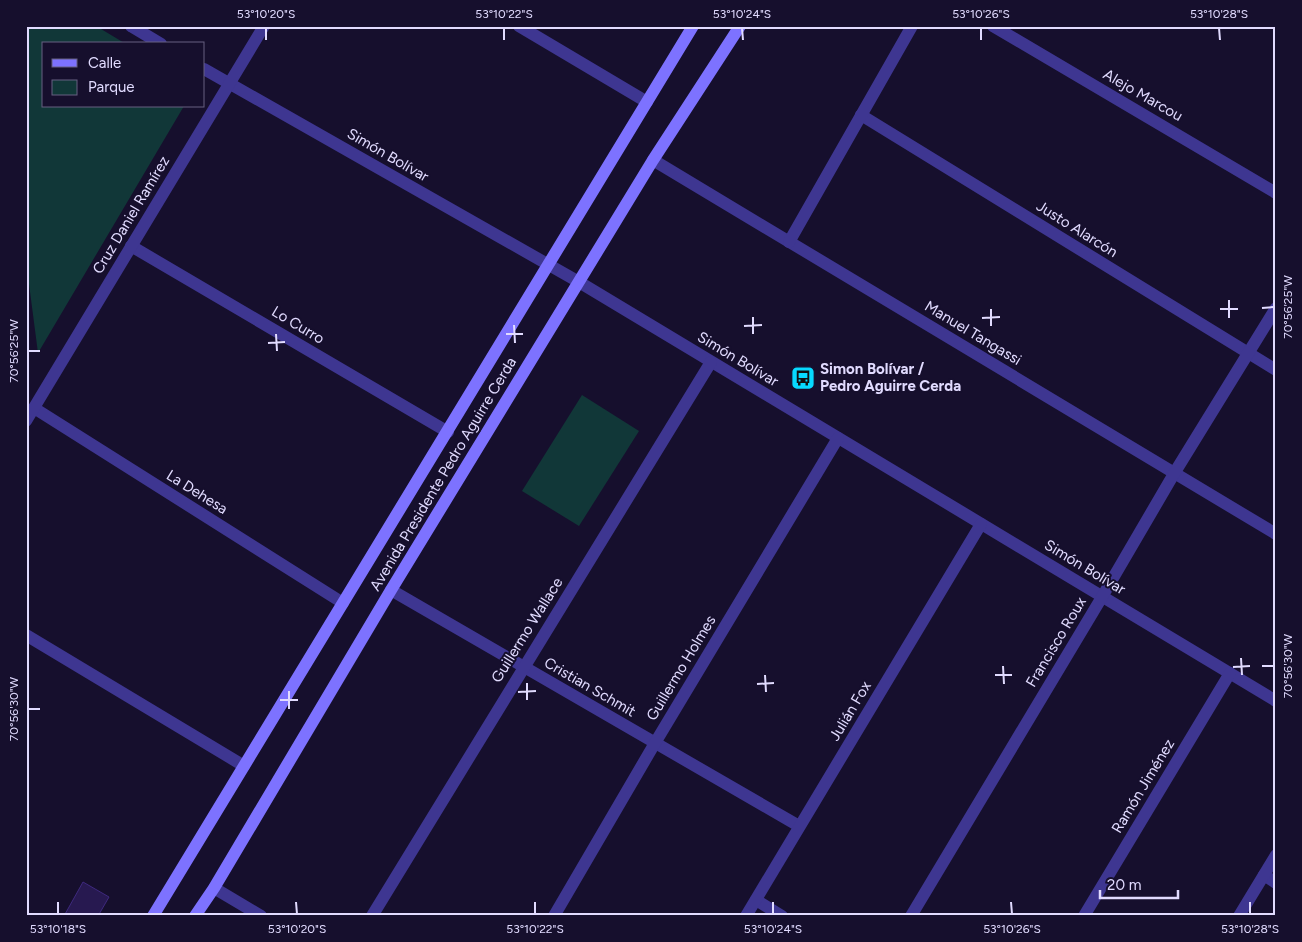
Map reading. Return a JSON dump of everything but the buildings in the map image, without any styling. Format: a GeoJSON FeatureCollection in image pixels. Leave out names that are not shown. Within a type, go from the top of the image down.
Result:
{"type":"FeatureCollection","features":[{"type":"Feature","properties":{"kind":"main road","name":"Avenida Presidente Pedro Aguirre Cerda"},"geometry":{"type":"LineString","coordinates":[[153,916],[693,26]]}},
{"type":"Feature","properties":{"kind":"main road","name":"Avenida Presidente Pedro Aguirre Cerda"},"geometry":{"type":"LineString","coordinates":[[194,916],[214,888],[391,590],[653,160],[740,26]]}},
{"type":"Feature","properties":{"kind":"street"},"geometry":{"type":"LineString","coordinates":[[131,26],[158,42]]}},
{"type":"Feature","properties":{"kind":"street","name":"Cruz Daniel Ramírez"},"geometry":{"type":"LineString","coordinates":[[26,421],[264,26]]}},
{"type":"Feature","properties":{"kind":"street"},"geometry":{"type":"LineString","coordinates":[[520,26],[647,102]]}},
{"type":"Feature","properties":{"kind":"street"},"geometry":{"type":"LineString","coordinates":[[789,242],[912,26]]}},
{"type":"Feature","properties":{"kind":"street","name":"Alejo Marcou"},"geometry":{"type":"LineString","coordinates":[[993,26],[1276,193]]}},
{"type":"Feature","properties":{"kind":"street","name":"Simón Bolívar"},"geometry":{"type":"LineString","coordinates":[[205,69],[579,282],[1276,701]]}},
{"type":"Feature","properties":{"kind":"street","name":"Justo Alarcón"},"geometry":{"type":"LineString","coordinates":[[861,115],[1276,370]]}},
{"type":"Feature","properties":{"kind":"street","name":"Manuel Tangassi"},"geometry":{"type":"LineString","coordinates":[[653,160],[1276,534]]}},
{"type":"Feature","properties":{"kind":"street","name":"Lo Curro"},"geometry":{"type":"LineString","coordinates":[[132,246],[448,432]]}},
{"type":"Feature","properties":{"kind":"street","name":"Francisco Roux"},"geometry":{"type":"LineString","coordinates":[[911,916],[1102,597],[1174,472],[1276,308]]}},
{"type":"Feature","properties":{"kind":"street","name":"Guillermo Wallace"},"geometry":{"type":"LineString","coordinates":[[372,916],[712,362]]}},
{"type":"Feature","properties":{"kind":"street","name":"La Dehesa"},"geometry":{"type":"LineString","coordinates":[[34,408],[343,602]]}},
{"type":"Feature","properties":{"kind":"street","name":"Guillermo Holmes"},"geometry":{"type":"LineString","coordinates":[[554,916],[655,743],[838,438]]}},
{"type":"Feature","properties":{"kind":"street","name":"Julián Fox"},"geometry":{"type":"LineString","coordinates":[[746,916],[982,524]]}},
{"type":"Feature","properties":{"kind":"street","name":"Cristian Schmit"},"geometry":{"type":"LineString","coordinates":[[391,590],[799,826]]}},
{"type":"Feature","properties":{"kind":"street"},"geometry":{"type":"LineString","coordinates":[[26,635],[244,766]]}},
{"type":"Feature","properties":{"kind":"street","name":"Ramón Jiménez"},"geometry":{"type":"LineString","coordinates":[[1084,916],[1230,673]]}},
{"type":"Feature","properties":{"kind":"street"},"geometry":{"type":"LineString","coordinates":[[1239,916],[1276,855]]}},
{"type":"Feature","properties":{"kind":"street"},"geometry":{"type":"LineString","coordinates":[[1264,875],[1276,883]]}},
{"type":"Feature","properties":{"kind":"street"},"geometry":{"type":"LineString","coordinates":[[214,888],[261,916]]}},
{"type":"Feature","properties":{"kind":"street"},"geometry":{"type":"LineString","coordinates":[[756,900],[782,916]]}},
{"type":"Feature","properties":{"kind":"green space"},"geometry":{"type":"Polygon","coordinates":[[[26,26],[96,26],[123,42],[42,42],[42,108],[183,108],[38,353],[26,261],[26,26]]]}},
{"type":"Feature","properties":{"kind":"green space"},"geometry":{"type":"Polygon","coordinates":[[[582,395],[639,431],[579,526],[522,491],[582,395]]]}},
{"type":"Feature","properties":{"kind":"place","name":"Simon Bolívar / Pedro Aguirre Cerda"},"geometry":{"type":"Point","coordinates":[803,378]}}]}
